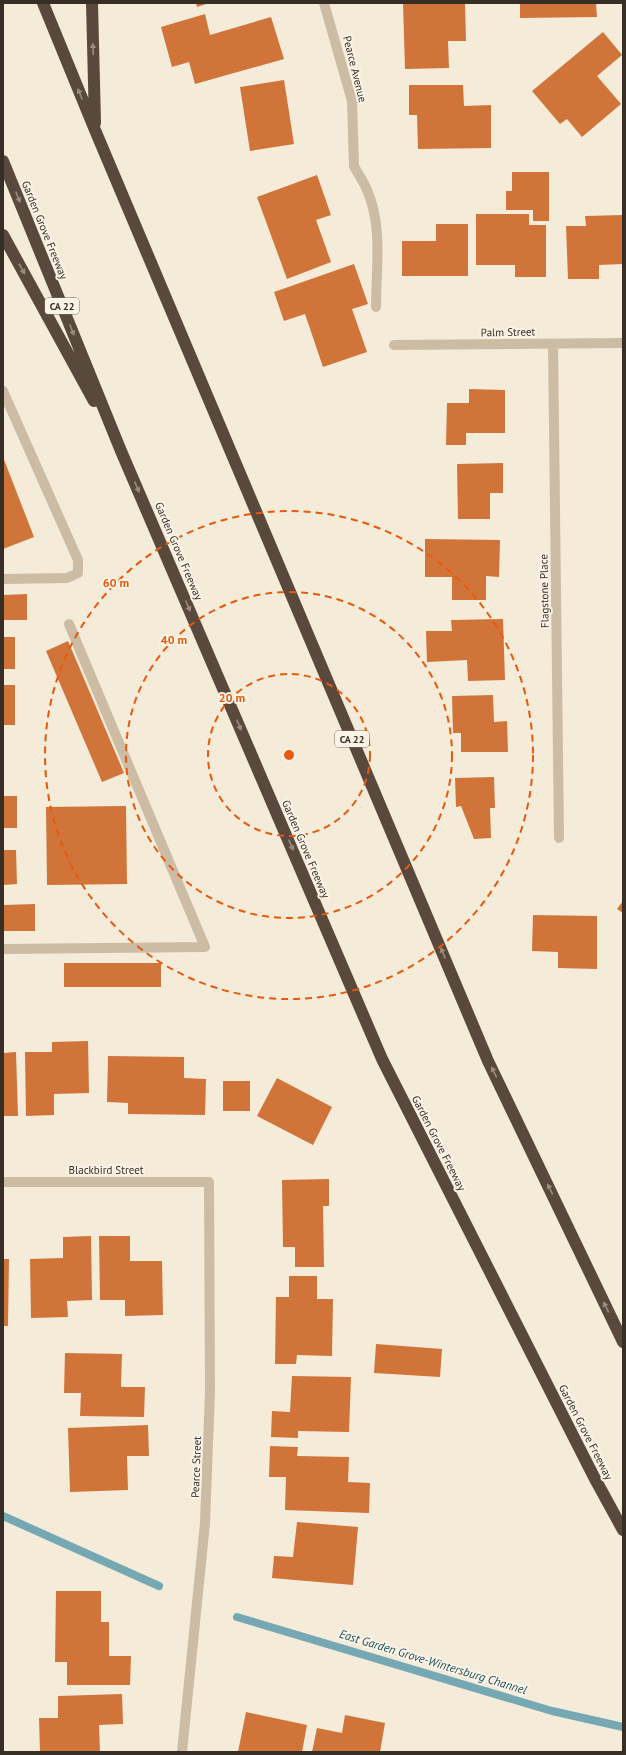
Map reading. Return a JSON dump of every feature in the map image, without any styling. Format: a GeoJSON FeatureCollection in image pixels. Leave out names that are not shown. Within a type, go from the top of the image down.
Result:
{"type":"FeatureCollection","features":[{"type":"Feature","properties":{"kind":"highway","name":"CA 22"},"geometry":{"type":"LineString","coordinates":[[43,3],[95,130],[488,1061],[623,1342]]}},
{"type":"Feature","properties":{"kind":"highway"},"geometry":{"type":"LineString","coordinates":[[92,3],[95,130]]}},
{"type":"Feature","properties":{"kind":"highway","name":"Garden Grove Freeway"},"geometry":{"type":"LineString","coordinates":[[3,161],[121,451],[382,1059],[594,1477],[623,1530]]}},
{"type":"Feature","properties":{"kind":"highway"},"geometry":{"type":"LineString","coordinates":[[3,235],[121,451]]}},
{"type":"Feature","properties":{"kind":"street","name":"Pearce Avenue"},"geometry":{"type":"LineString","coordinates":[[324,3],[352,101],[354,166],[368,191],[374,213],[377,240],[376,307]]}},
{"type":"Feature","properties":{"kind":"street","name":"Palm Street"},"geometry":{"type":"LineString","coordinates":[[394,346],[623,343]]}},
{"type":"Feature","properties":{"kind":"street","name":"Flagstone Place"},"geometry":{"type":"LineString","coordinates":[[553,344],[559,838]]}},
{"type":"Feature","properties":{"kind":"street"},"geometry":{"type":"LineString","coordinates":[[3,391],[78,560],[78,573],[67,578],[3,579]]}},
{"type":"Feature","properties":{"kind":"street"},"geometry":{"type":"LineString","coordinates":[[3,949],[205,947],[69,624]]}},
{"type":"Feature","properties":{"kind":"street","name":"Blackbird Street"},"geometry":{"type":"LineString","coordinates":[[3,1182],[209,1182]]}},
{"type":"Feature","properties":{"kind":"street","name":"Pearce Street"},"geometry":{"type":"LineString","coordinates":[[182,1752],[205,1523],[210,1392],[209,1182]]}},
{"type":"Feature","properties":{"kind":"building"},"geometry":{"type":"Polygon","coordinates":[[[196,3],[209,3],[197,7],[196,3]]]}},
{"type":"Feature","properties":{"kind":"building"},"geometry":{"type":"Polygon","coordinates":[[[403,3],[465,3],[466,41],[448,41],[449,68],[405,69],[403,3]]]}},
{"type":"Feature","properties":{"kind":"building"},"geometry":{"type":"Polygon","coordinates":[[[520,3],[596,3],[597,17],[520,18],[520,3]]]}},
{"type":"Feature","properties":{"kind":"building"},"geometry":{"type":"Polygon","coordinates":[[[205,14],[210,35],[271,17],[284,59],[195,84],[189,62],[172,67],[161,27],[205,14]]]}},
{"type":"Feature","properties":{"kind":"building"},"geometry":{"type":"Polygon","coordinates":[[[603,32],[622,55],[597,76],[621,104],[582,137],[567,119],[560,124],[532,91],[603,32]]]}},
{"type":"Feature","properties":{"kind":"building"},"geometry":{"type":"Polygon","coordinates":[[[284,80],[294,144],[250,151],[240,87],[284,80]]]}},
{"type":"Feature","properties":{"kind":"building"},"geometry":{"type":"Polygon","coordinates":[[[409,85],[463,85],[464,106],[491,105],[491,148],[418,149],[417,115],[409,115],[409,85]]]}},
{"type":"Feature","properties":{"kind":"building"},"geometry":{"type":"Polygon","coordinates":[[[512,172],[549,172],[549,221],[533,221],[533,210],[506,210],[506,191],[512,191],[512,172]]]}},
{"type":"Feature","properties":{"kind":"building"},"geometry":{"type":"Polygon","coordinates":[[[317,175],[331,215],[316,220],[331,262],[287,279],[257,197],[317,175]]]}},
{"type":"Feature","properties":{"kind":"building"},"geometry":{"type":"Polygon","coordinates":[[[476,214],[529,214],[529,225],[546,225],[546,277],[515,277],[515,265],[476,265],[476,214]]]}},
{"type":"Feature","properties":{"kind":"building"},"geometry":{"type":"Polygon","coordinates":[[[623,215],[623,264],[599,265],[599,279],[568,279],[566,226],[586,226],[585,216],[623,215]]]}},
{"type":"Feature","properties":{"kind":"building"},"geometry":{"type":"Polygon","coordinates":[[[436,224],[468,224],[468,276],[402,276],[402,241],[436,241],[436,224]]]}},
{"type":"Feature","properties":{"kind":"building"},"geometry":{"type":"Polygon","coordinates":[[[354,264],[368,304],[352,309],[367,352],[323,367],[305,314],[284,321],[274,292],[354,264]]]}},
{"type":"Feature","properties":{"kind":"building"},"geometry":{"type":"Polygon","coordinates":[[[469,389],[505,390],[505,433],[466,433],[466,445],[446,445],[447,403],[469,403],[469,389]]]}},
{"type":"Feature","properties":{"kind":"building"},"geometry":{"type":"Polygon","coordinates":[[[3,457],[34,537],[3,549],[3,457]]]}},
{"type":"Feature","properties":{"kind":"building"},"geometry":{"type":"Polygon","coordinates":[[[503,463],[503,493],[490,493],[490,519],[458,519],[457,464],[503,463]]]}},
{"type":"Feature","properties":{"kind":"building"},"geometry":{"type":"Polygon","coordinates":[[[425,539],[500,540],[499,577],[486,576],[486,600],[452,600],[452,577],[425,577],[425,539]]]}},
{"type":"Feature","properties":{"kind":"building"},"geometry":{"type":"Polygon","coordinates":[[[27,594],[27,620],[3,620],[3,595],[27,594]]]}},
{"type":"Feature","properties":{"kind":"building"},"geometry":{"type":"Polygon","coordinates":[[[503,619],[505,680],[468,681],[467,660],[427,662],[426,631],[452,631],[451,620],[503,619]]]}},
{"type":"Feature","properties":{"kind":"building"},"geometry":{"type":"Polygon","coordinates":[[[3,637],[15,637],[15,669],[3,669],[3,637]]]}},
{"type":"Feature","properties":{"kind":"building"},"geometry":{"type":"Polygon","coordinates":[[[68,641],[124,773],[102,782],[46,651],[68,641]]]}},
{"type":"Feature","properties":{"kind":"building"},"geometry":{"type":"Polygon","coordinates":[[[3,685],[15,685],[15,725],[3,725],[3,685]]]}},
{"type":"Feature","properties":{"kind":"building"},"geometry":{"type":"Polygon","coordinates":[[[493,695],[494,722],[507,721],[508,752],[461,752],[461,733],[453,733],[452,696],[493,695]]]}},
{"type":"Feature","properties":{"kind":"building"},"geometry":{"type":"Polygon","coordinates":[[[494,777],[495,808],[490,808],[491,838],[474,839],[461,806],[456,807],[455,778],[494,777]]]}},
{"type":"Feature","properties":{"kind":"building"},"geometry":{"type":"Polygon","coordinates":[[[3,796],[17,796],[17,828],[3,828],[3,796]]]}},
{"type":"Feature","properties":{"kind":"building"},"geometry":{"type":"Polygon","coordinates":[[[126,806],[127,884],[47,885],[46,807],[126,806]]]}},
{"type":"Feature","properties":{"kind":"building"},"geometry":{"type":"Polygon","coordinates":[[[3,850],[16,850],[17,884],[3,885],[3,850]]]}},
{"type":"Feature","properties":{"kind":"building"},"geometry":{"type":"Polygon","coordinates":[[[623,901],[623,913],[617,909],[623,901]]]}},
{"type":"Feature","properties":{"kind":"building"},"geometry":{"type":"Polygon","coordinates":[[[35,904],[35,931],[3,931],[3,905],[35,904]]]}},
{"type":"Feature","properties":{"kind":"building"},"geometry":{"type":"Polygon","coordinates":[[[533,915],[597,916],[597,969],[558,968],[558,952],[532,951],[533,915]]]}},
{"type":"Feature","properties":{"kind":"building"},"geometry":{"type":"Polygon","coordinates":[[[64,963],[161,963],[161,987],[64,987],[64,963]]]}},
{"type":"Feature","properties":{"kind":"building"},"geometry":{"type":"Polygon","coordinates":[[[88,1041],[89,1093],[54,1094],[54,1115],[26,1116],[25,1052],[52,1052],[52,1042],[88,1041]]]}},
{"type":"Feature","properties":{"kind":"building"},"geometry":{"type":"Polygon","coordinates":[[[16,1052],[18,1116],[3,1116],[3,1053],[16,1052]]]}},
{"type":"Feature","properties":{"kind":"building"},"geometry":{"type":"Polygon","coordinates":[[[108,1056],[184,1057],[184,1078],[206,1079],[205,1115],[128,1114],[128,1103],[107,1102],[108,1056]]]}},
{"type":"Feature","properties":{"kind":"building"},"geometry":{"type":"Polygon","coordinates":[[[277,1078],[332,1107],[313,1145],[257,1116],[277,1078]]]}},
{"type":"Feature","properties":{"kind":"building"},"geometry":{"type":"Polygon","coordinates":[[[223,1081],[250,1081],[250,1111],[223,1111],[223,1081]]]}},
{"type":"Feature","properties":{"kind":"building"},"geometry":{"type":"Polygon","coordinates":[[[329,1179],[329,1206],[323,1206],[324,1267],[295,1267],[295,1247],[283,1247],[282,1180],[329,1179]]]}},
{"type":"Feature","properties":{"kind":"building"},"geometry":{"type":"Polygon","coordinates":[[[91,1236],[92,1300],[67,1301],[68,1317],[31,1318],[30,1259],[63,1258],[63,1237],[91,1236]]]}},
{"type":"Feature","properties":{"kind":"building"},"geometry":{"type":"Polygon","coordinates":[[[99,1236],[130,1236],[130,1261],[162,1261],[163,1315],[125,1316],[125,1300],[100,1300],[99,1236]]]}},
{"type":"Feature","properties":{"kind":"building"},"geometry":{"type":"Polygon","coordinates":[[[3,1259],[9,1259],[8,1326],[3,1326],[3,1259]]]}},
{"type":"Feature","properties":{"kind":"building"},"geometry":{"type":"Polygon","coordinates":[[[289,1276],[317,1276],[317,1299],[333,1299],[332,1356],[297,1355],[296,1364],[275,1364],[276,1297],[289,1297],[289,1276]]]}},
{"type":"Feature","properties":{"kind":"building"},"geometry":{"type":"Polygon","coordinates":[[[376,1344],[442,1349],[440,1377],[374,1373],[376,1344]]]}},
{"type":"Feature","properties":{"kind":"building"},"geometry":{"type":"Polygon","coordinates":[[[65,1353],[122,1354],[121,1387],[145,1387],[144,1417],[80,1416],[81,1393],[64,1393],[65,1353]]]}},
{"type":"Feature","properties":{"kind":"building"},"geometry":{"type":"Polygon","coordinates":[[[292,1376],[351,1377],[349,1432],[298,1431],[298,1438],[271,1437],[272,1411],[290,1412],[292,1376]]]}},
{"type":"Feature","properties":{"kind":"building"},"geometry":{"type":"Polygon","coordinates":[[[148,1425],[149,1456],[127,1456],[128,1490],[70,1492],[68,1428],[148,1425]]]}},
{"type":"Feature","properties":{"kind":"building"},"geometry":{"type":"Polygon","coordinates":[[[270,1446],[298,1447],[297,1456],[349,1457],[348,1482],[370,1483],[369,1513],[285,1510],[286,1477],[269,1477],[270,1446]]]}},
{"type":"Feature","properties":{"kind":"building"},"geometry":{"type":"Polygon","coordinates":[[[297,1522],[358,1527],[353,1585],[272,1578],[274,1556],[293,1557],[297,1522]]]}},
{"type":"Feature","properties":{"kind":"building"},"geometry":{"type":"Polygon","coordinates":[[[56,1591],[101,1591],[101,1622],[109,1622],[109,1656],[131,1656],[130,1685],[67,1685],[67,1662],[55,1662],[56,1591]]]}},
{"type":"Feature","properties":{"kind":"building"},"geometry":{"type":"Polygon","coordinates":[[[122,1694],[123,1724],[99,1725],[100,1752],[40,1752],[39,1718],[58,1718],[58,1696],[122,1694]]]}},
{"type":"Feature","properties":{"kind":"building"},"geometry":{"type":"Polygon","coordinates":[[[246,1712],[307,1725],[302,1752],[238,1752],[246,1712]]]}},
{"type":"Feature","properties":{"kind":"building"},"geometry":{"type":"Polygon","coordinates":[[[345,1715],[385,1723],[380,1752],[312,1752],[317,1728],[342,1733],[345,1715]]]}},
{"type":"Feature","properties":{"kind":"waterway","name":"East Garden Grove-Wintersburg Channel"},"geometry":{"type":"LineString","coordinates":[[3,1516],[159,1586]]}},
{"type":"Feature","properties":{"kind":"waterway","name":"East Garden Grove-Wintersburg Channel"},"geometry":{"type":"LineString","coordinates":[[237,1617],[552,1711],[623,1727]]}}]}
